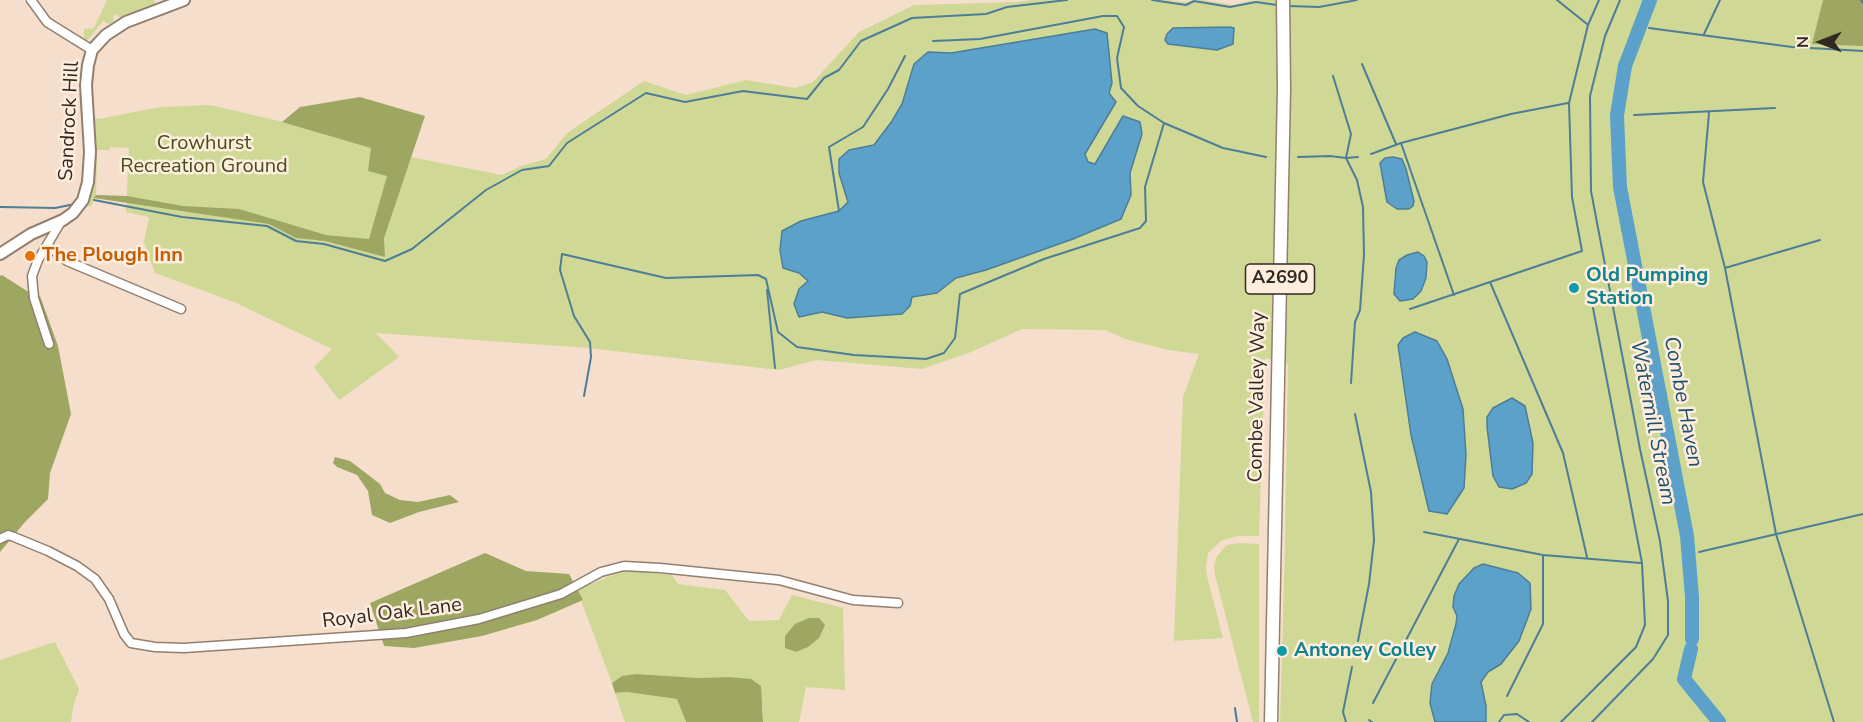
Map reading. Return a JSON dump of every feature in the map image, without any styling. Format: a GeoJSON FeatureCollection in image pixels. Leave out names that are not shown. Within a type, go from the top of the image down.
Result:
{"type":"FeatureCollection","features":[{"type":"Feature","properties":{"kind":"main road","name":"Combe Valley Way"},"geometry":{"type":"LineString","coordinates":[[1271,722],[1283,0]]}},
{"type":"Feature","properties":{"kind":"street"},"geometry":{"type":"LineString","coordinates":[[31,0],[47,22],[92,50]]}},
{"type":"Feature","properties":{"kind":"street","name":"Sandrock Hill"},"geometry":{"type":"LineString","coordinates":[[63,220],[73,213],[82,201],[88,182],[90,152],[86,85],[92,50],[106,35],[126,22],[184,0]]}},
{"type":"Feature","properties":{"kind":"street"},"geometry":{"type":"LineString","coordinates":[[49,344],[31,286],[32,276],[47,245],[63,220]]}},
{"type":"Feature","properties":{"kind":"street"},"geometry":{"type":"LineString","coordinates":[[0,254],[31,234],[63,220]]}},
{"type":"Feature","properties":{"kind":"street"},"geometry":{"type":"LineString","coordinates":[[47,245],[67,261],[181,309]]}},
{"type":"Feature","properties":{"kind":"street","name":"Royal Oak Lane"},"geometry":{"type":"LineString","coordinates":[[0,539],[8,535],[14,537],[48,550],[77,566],[95,579],[108,597],[124,634],[131,643],[155,647],[198,648],[406,633],[500,613],[561,594],[602,572],[624,566],[779,580],[854,600],[898,603]]}},
{"type":"Feature","properties":{"kind":"green space"},"geometry":{"type":"Polygon","coordinates":[[[107,0],[154,0],[156,7],[120,18],[116,14],[113,16],[114,21],[109,24],[103,21],[87,41],[84,39],[84,29],[94,28],[107,0]]]}},
{"type":"Feature","properties":{"kind":"green space","name":"Crowhurst Recreation Ground"},"geometry":{"type":"Polygon","coordinates":[[[1032,0],[1169,0],[1182,2],[1203,0],[1233,5],[1264,0],[1863,0],[1863,722],[1280,722],[1288,364],[1265,358],[1259,536],[1238,536],[1221,541],[1208,553],[1207,576],[1223,638],[1174,641],[1183,397],[1199,354],[1168,350],[1125,339],[1106,330],[1022,329],[971,352],[922,369],[816,360],[779,370],[588,348],[376,333],[399,357],[339,400],[314,367],[332,349],[234,302],[155,273],[144,242],[149,217],[126,212],[129,148],[110,147],[110,150],[95,150],[94,117],[98,119],[161,107],[210,105],[374,143],[410,157],[502,175],[521,166],[546,159],[567,133],[644,81],[686,95],[746,80],[795,88],[813,82],[859,32],[914,5],[1032,0]]]}},
{"type":"Feature","properties":{"kind":"green space"},"geometry":{"type":"Polygon","coordinates":[[[1823,0],[1863,0],[1863,46],[1812,44],[1823,0]]]}},
{"type":"Feature","properties":{"kind":"green space"},"geometry":{"type":"Polygon","coordinates":[[[360,97],[425,116],[384,238],[385,257],[325,241],[296,238],[269,224],[94,198],[96,195],[127,196],[183,206],[239,209],[326,235],[369,239],[387,176],[368,171],[371,148],[282,122],[300,107],[360,97]]]}},
{"type":"Feature","properties":{"kind":"green space"},"geometry":{"type":"Polygon","coordinates":[[[94,155],[97,157],[96,195],[91,207],[86,205],[93,188],[94,155]]]}},
{"type":"Feature","properties":{"kind":"green space"},"geometry":{"type":"Polygon","coordinates":[[[2,275],[27,291],[40,296],[58,346],[71,414],[50,473],[48,499],[0,552],[0,276],[2,275]]]}},
{"type":"Feature","properties":{"kind":"green space"},"geometry":{"type":"Polygon","coordinates":[[[335,457],[350,461],[380,484],[385,493],[400,500],[418,502],[450,495],[459,502],[419,512],[390,523],[372,515],[368,491],[357,475],[333,463],[335,457]]]}},
{"type":"Feature","properties":{"kind":"green space"},"geometry":{"type":"Polygon","coordinates":[[[1259,544],[1259,722],[1253,722],[1215,575],[1214,565],[1217,556],[1227,545],[1259,544]]]}},
{"type":"Feature","properties":{"kind":"green space"},"geometry":{"type":"Polygon","coordinates":[[[485,553],[526,571],[569,574],[583,600],[537,620],[482,636],[414,648],[384,646],[370,603],[485,553]]]}},
{"type":"Feature","properties":{"kind":"green space"},"geometry":{"type":"Polygon","coordinates":[[[625,570],[672,575],[678,584],[725,590],[749,621],[779,620],[792,595],[843,608],[845,690],[806,687],[799,722],[763,722],[763,707],[729,677],[699,678],[636,674],[623,676],[612,683],[577,590],[625,570]]]}},
{"type":"Feature","properties":{"kind":"green space"},"geometry":{"type":"Polygon","coordinates":[[[809,618],[819,618],[825,625],[819,638],[808,647],[796,652],[785,648],[785,636],[795,624],[809,618]]]}},
{"type":"Feature","properties":{"kind":"green space"},"geometry":{"type":"Polygon","coordinates":[[[55,642],[79,689],[71,722],[0,722],[0,660],[55,642]]]}},
{"type":"Feature","properties":{"kind":"green space"},"geometry":{"type":"Polygon","coordinates":[[[636,674],[751,679],[761,686],[763,722],[686,722],[677,699],[627,692],[615,693],[612,683],[622,676],[636,674]]]}},
{"type":"Feature","properties":{"kind":"green space"},"geometry":{"type":"Polygon","coordinates":[[[627,692],[678,699],[686,722],[625,722],[615,693],[627,692]]]}},
{"type":"Feature","properties":{"kind":"water"},"geometry":{"type":"Polygon","coordinates":[[[1173,28],[1234,28],[1233,44],[1217,50],[1168,44],[1165,40],[1173,28]]]}},
{"type":"Feature","properties":{"kind":"water"},"geometry":{"type":"Polygon","coordinates":[[[1095,29],[1107,33],[1112,83],[1109,93],[1116,102],[1085,154],[1088,162],[1095,164],[1123,116],[1140,122],[1142,134],[1130,173],[1131,195],[1121,219],[1073,239],[986,270],[956,278],[937,293],[912,297],[910,306],[902,314],[847,318],[822,312],[799,317],[794,304],[799,289],[808,281],[799,273],[783,268],[780,250],[782,231],[801,221],[839,211],[848,202],[839,173],[839,159],[849,150],[874,145],[902,104],[914,64],[928,52],[951,53],[1095,29]]]}},
{"type":"Feature","properties":{"kind":"water"},"geometry":{"type":"Polygon","coordinates":[[[1385,158],[1402,159],[1406,169],[1414,201],[1413,206],[1409,209],[1397,209],[1387,202],[1380,163],[1385,158]]]}},
{"type":"Feature","properties":{"kind":"water"},"geometry":{"type":"Polygon","coordinates":[[[1418,252],[1427,262],[1426,278],[1421,291],[1413,299],[1400,301],[1394,294],[1396,268],[1399,260],[1418,252]]]}},
{"type":"Feature","properties":{"kind":"water"},"geometry":{"type":"Polygon","coordinates":[[[1415,332],[1437,341],[1447,359],[1463,409],[1466,455],[1464,488],[1447,514],[1429,511],[1411,435],[1398,345],[1403,338],[1415,332]]]}},
{"type":"Feature","properties":{"kind":"water"},"geometry":{"type":"Polygon","coordinates":[[[1512,398],[1525,406],[1533,443],[1532,474],[1526,483],[1512,489],[1499,487],[1493,476],[1487,417],[1493,408],[1512,398]]]}},
{"type":"Feature","properties":{"kind":"water"},"geometry":{"type":"Polygon","coordinates":[[[1483,564],[1518,573],[1530,583],[1531,609],[1519,641],[1501,664],[1488,672],[1481,682],[1486,706],[1486,722],[1435,722],[1430,703],[1432,684],[1448,653],[1456,624],[1454,596],[1459,584],[1474,568],[1483,564]]]}},
{"type":"Feature","properties":{"kind":"waterway"},"geometry":{"type":"LineString","coordinates":[[94,200],[182,217],[267,226],[296,241],[324,244],[385,261],[412,249],[486,190],[522,170],[549,166],[567,143],[646,93],[685,102],[743,91],[807,99],[824,78],[839,70],[861,41],[912,18],[986,14],[1007,7],[1067,0]]}},
{"type":"Feature","properties":{"kind":"waterway"},"geometry":{"type":"LineString","coordinates":[[1152,0],[1186,5],[1194,1],[1230,7],[1256,2],[1277,5]]}},
{"type":"Feature","properties":{"kind":"waterway"},"geometry":{"type":"LineString","coordinates":[[1289,6],[1319,7],[1357,0]]}},
{"type":"Feature","properties":{"kind":"waterway"},"geometry":{"type":"LineString","coordinates":[[1557,0],[1587,24]]}},
{"type":"Feature","properties":{"kind":"waterway"},"geometry":{"type":"LineString","coordinates":[[1410,309],[1582,251],[1572,197],[1569,103],[1588,25],[1599,0]]}},
{"type":"Feature","properties":{"kind":"waterway","name":"Watermill Stream"},"geometry":{"type":"LineString","coordinates":[[1592,722],[1653,659],[1668,635],[1668,601],[1660,541],[1640,449],[1591,191],[1590,96],[1605,36],[1620,0]]}},
{"type":"Feature","properties":{"kind":"waterway","name":"Combe Haven"},"geometry":{"type":"LineString","coordinates":[[1650,0],[1625,66],[1617,115],[1620,187],[1687,536],[1692,597],[1692,639]]}},
{"type":"Feature","properties":{"kind":"waterway"},"geometry":{"type":"LineString","coordinates":[[1704,34],[1720,0]]}},
{"type":"Feature","properties":{"kind":"waterway"},"geometry":{"type":"LineString","coordinates":[[933,41],[980,39],[1103,16],[1117,16],[1124,27],[1117,58],[1121,88],[1138,106],[1164,123],[1223,148],[1266,157]]}},
{"type":"Feature","properties":{"kind":"waterway"},"geometry":{"type":"LineString","coordinates":[[1649,28],[1792,47],[1863,51]]}},
{"type":"Feature","properties":{"kind":"waterway"},"geometry":{"type":"LineString","coordinates":[[839,211],[829,147],[863,127],[888,89],[905,56]]}},
{"type":"Feature","properties":{"kind":"waterway"},"geometry":{"type":"LineString","coordinates":[[1362,64],[1396,144]]}},
{"type":"Feature","properties":{"kind":"waterway"},"geometry":{"type":"LineString","coordinates":[[1333,76],[1351,134],[1346,158],[1357,180],[1363,207],[1364,255],[1360,310],[1355,322],[1351,383]]}},
{"type":"Feature","properties":{"kind":"waterway"},"geometry":{"type":"LineString","coordinates":[[1371,154],[1401,143],[1511,114],[1568,103]]}},
{"type":"Feature","properties":{"kind":"waterway"},"geometry":{"type":"LineString","coordinates":[[1634,115],[1775,108]]}},
{"type":"Feature","properties":{"kind":"waterway"},"geometry":{"type":"LineString","coordinates":[[1709,113],[1703,182],[1725,268],[1776,534],[1834,722]]}},
{"type":"Feature","properties":{"kind":"waterway","name":"Combe Haven"},"geometry":{"type":"LineString","coordinates":[[1617,115],[1623,115]]}},
{"type":"Feature","properties":{"kind":"waterway"},"geometry":{"type":"LineString","coordinates":[[584,396],[591,357],[590,342],[574,316],[560,270],[562,254],[666,278],[758,275],[766,279],[778,332],[797,347],[854,355],[926,359],[944,353],[955,338],[960,294],[1044,259],[1140,228],[1146,221],[1145,187],[1164,123]]}},
{"type":"Feature","properties":{"kind":"waterway"},"geometry":{"type":"LineString","coordinates":[[1401,143],[1454,295]]}},
{"type":"Feature","properties":{"kind":"waterway"},"geometry":{"type":"LineString","coordinates":[[1298,157],[1358,157]]}},
{"type":"Feature","properties":{"kind":"waterway"},"geometry":{"type":"LineString","coordinates":[[0,207],[55,208],[75,204]]}},
{"type":"Feature","properties":{"kind":"waterway"},"geometry":{"type":"LineString","coordinates":[[1725,268],[1820,240]]}},
{"type":"Feature","properties":{"kind":"waterway"},"geometry":{"type":"LineString","coordinates":[[1490,282],[1563,453],[1587,557]]}},
{"type":"Feature","properties":{"kind":"waterway"},"geometry":{"type":"LineString","coordinates":[[767,290],[775,368]]}},
{"type":"Feature","properties":{"kind":"waterway"},"geometry":{"type":"LineString","coordinates":[[1561,722],[1636,647],[1645,625],[1642,563],[1593,308]]}},
{"type":"Feature","properties":{"kind":"waterway"},"geometry":{"type":"LineString","coordinates":[[1355,414],[1371,492],[1374,540],[1369,584],[1358,641]]}},
{"type":"Feature","properties":{"kind":"waterway"},"geometry":{"type":"LineString","coordinates":[[1699,552],[1863,514]]}},
{"type":"Feature","properties":{"kind":"waterway"},"geometry":{"type":"LineString","coordinates":[[1424,532],[1543,555],[1641,563]]}},
{"type":"Feature","properties":{"kind":"waterway"},"geometry":{"type":"LineString","coordinates":[[1373,703],[1459,539]]}},
{"type":"Feature","properties":{"kind":"waterway"},"geometry":{"type":"LineString","coordinates":[[1507,696],[1543,624],[1543,555]]}},
{"type":"Feature","properties":{"kind":"waterway","name":"Combe Haven"},"geometry":{"type":"LineString","coordinates":[[1691,649],[1684,679],[1719,722]]}},
{"type":"Feature","properties":{"kind":"waterway"},"geometry":{"type":"LineString","coordinates":[[1346,722],[1343,712],[1352,667]]}},
{"type":"Feature","properties":{"kind":"waterway"},"geometry":{"type":"LineString","coordinates":[[1235,708],[1237,722]]}},
{"type":"Feature","properties":{"kind":"waterway"},"geometry":{"type":"LineString","coordinates":[[1499,722],[1504,715],[1517,714],[1529,722]]}},
{"type":"Feature","properties":{"kind":"place","name":"The Plough Inn"},"geometry":{"type":"Point","coordinates":[30,256]}},
{"type":"Feature","properties":{"kind":"place","name":"Old Pumping Station"},"geometry":{"type":"Point","coordinates":[1574,288]}},
{"type":"Feature","properties":{"kind":"place","name":"Antoney Colley"},"geometry":{"type":"Point","coordinates":[1282,651]}}]}
